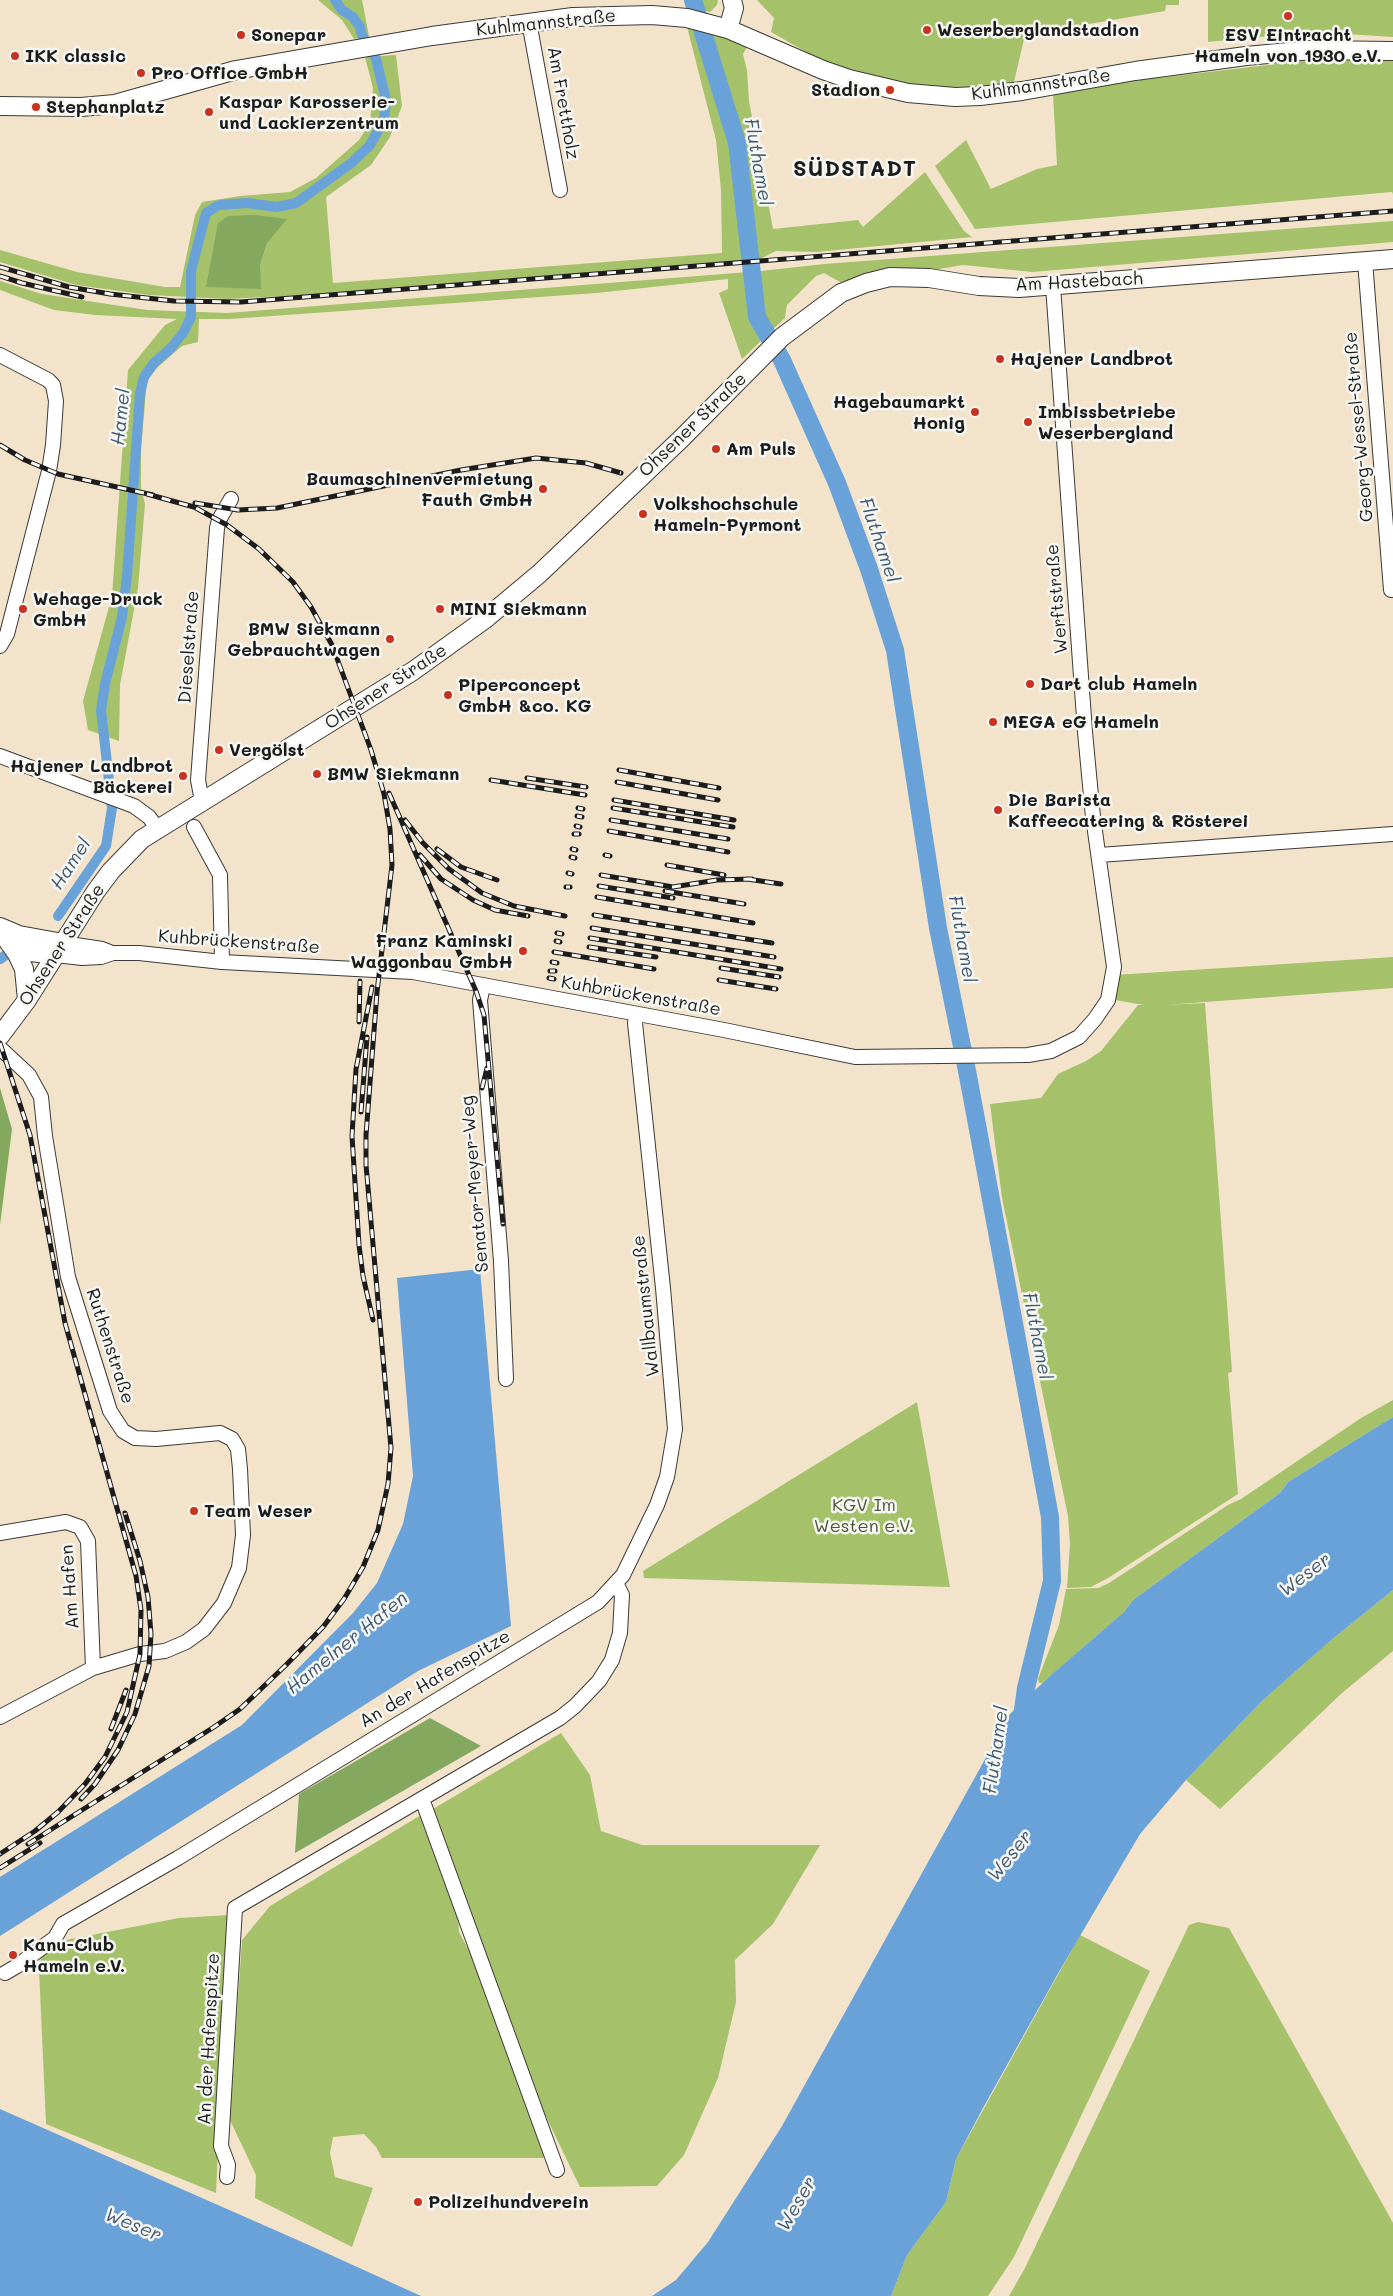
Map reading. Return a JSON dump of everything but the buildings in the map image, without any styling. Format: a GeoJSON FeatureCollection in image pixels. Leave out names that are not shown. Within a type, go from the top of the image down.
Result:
{"type":"FeatureCollection","features":[{"type":"Feature","properties":{"kind":"main road"},"geometry":{"type":"LineString","coordinates":[[722,27],[734,8],[732,0]]}},
{"type":"Feature","properties":{"kind":"main road","name":"Kuhlmannstraße"},"geometry":{"type":"LineString","coordinates":[[0,106],[81,107],[115,104],[236,70],[367,47],[573,17],[628,15],[687,18],[722,27],[849,80],[890,90],[929,95],[980,96],[1203,62],[1311,50],[1393,51]]}},
{"type":"Feature","properties":{"kind":"main road","name":"Am Hastebach"},"geometry":{"type":"LineString","coordinates":[[782,337],[841,293],[866,283],[890,277],[929,278],[979,286],[1019,288],[1393,259]]}},
{"type":"Feature","properties":{"kind":"main road","name":"Ohsener Straße"},"geometry":{"type":"LineString","coordinates":[[0,1036],[27,1000],[111,871],[142,839],[413,672],[484,620],[552,562],[782,337]]}},
{"type":"Feature","properties":{"kind":"main road"},"geometry":{"type":"LineString","coordinates":[[3,933],[31,952],[59,949]]}},
{"type":"Feature","properties":{"kind":"main road"},"geometry":{"type":"LineString","coordinates":[[3,933],[17,954],[24,969],[27,1000]]}},
{"type":"Feature","properties":{"kind":"street","name":"Am Frettholz"},"geometry":{"type":"LineString","coordinates":[[529,22],[560,190]]}},
{"type":"Feature","properties":{"kind":"street","name":"Georg-Wessel-Straße"},"geometry":{"type":"LineString","coordinates":[[1365,261],[1390,590]]}},
{"type":"Feature","properties":{"kind":"street","name":"Werftstraße"},"geometry":{"type":"LineString","coordinates":[[1053,286],[1058,378],[1085,732],[1114,967]]}},
{"type":"Feature","properties":{"kind":"street"},"geometry":{"type":"LineString","coordinates":[[0,355],[48,380],[53,385],[56,401],[54,445],[49,471],[7,634],[0,646]]}},
{"type":"Feature","properties":{"kind":"street","name":"Dieselstraße"},"geometry":{"type":"LineString","coordinates":[[202,801],[198,780],[218,528],[219,520],[231,499]]}},
{"type":"Feature","properties":{"kind":"street"},"geometry":{"type":"LineString","coordinates":[[0,756],[98,794],[123,801],[149,817],[157,828]]}},
{"type":"Feature","properties":{"kind":"street"},"geometry":{"type":"LineString","coordinates":[[194,828],[220,875],[222,962]]}},
{"type":"Feature","properties":{"kind":"street"},"geometry":{"type":"LineString","coordinates":[[1099,855],[1393,834]]}},
{"type":"Feature","properties":{"kind":"street","name":"Kuhbrückenstraße"},"geometry":{"type":"LineString","coordinates":[[59,949],[82,958],[102,957],[113,953],[168,955],[222,962],[413,972],[856,1057],[1028,1055],[1051,1051],[1073,1041],[1095,1020],[1108,1000],[1114,967]]}},
{"type":"Feature","properties":{"kind":"street","name":"Senator-Meyer-Weg"},"geometry":{"type":"LineString","coordinates":[[483,986],[480,1000],[501,1261],[506,1379]]}},
{"type":"Feature","properties":{"kind":"street","name":"Wallbaumstraße"},"geometry":{"type":"LineString","coordinates":[[616,1583],[622,1575],[657,1505],[667,1477],[675,1429],[665,1306],[635,1023],[637,1014]]}},
{"type":"Feature","properties":{"kind":"street","name":"Ruthenstraße"},"geometry":{"type":"LineString","coordinates":[[0,1048],[29,1075],[41,1097],[45,1136],[68,1277],[110,1411],[123,1431],[136,1438],[156,1439],[220,1433],[232,1438],[238,1449],[243,1535],[239,1568],[224,1603],[204,1629],[186,1642],[165,1651],[140,1654],[93,1668],[0,1717]]}},
{"type":"Feature","properties":{"kind":"street","name":"Am Hafen"},"geometry":{"type":"LineString","coordinates":[[0,1533],[66,1522],[80,1527],[88,1541],[93,1668]]}},
{"type":"Feature","properties":{"kind":"street","name":"An der Hafenspitze"},"geometry":{"type":"LineString","coordinates":[[5,1973],[55,1938],[63,1924],[178,1858],[598,1602],[616,1583],[622,1595],[620,1633],[612,1660],[599,1681],[575,1706],[560,1718],[235,1908],[222,2146],[228,2165],[226,2177]]}},
{"type":"Feature","properties":{"kind":"street"},"geometry":{"type":"LineString","coordinates":[[422,1799],[557,2170]]}},
{"type":"Feature","properties":{"kind":"green space"},"geometry":{"type":"Polygon","coordinates":[[[318,0],[362,0],[369,36],[354,39],[342,20],[318,0]]]}},
{"type":"Feature","properties":{"kind":"green space"},"geometry":{"type":"Polygon","coordinates":[[[684,0],[718,0],[717,5],[710,12],[687,8],[684,0]]]}},
{"type":"Feature","properties":{"kind":"green space","name":"Weserberglandstadion"},"geometry":{"type":"Polygon","coordinates":[[[757,0],[1179,0],[1179,5],[1166,5],[1165,11],[1025,35],[1014,82],[975,89],[909,86],[850,71],[822,61],[771,32],[774,18],[757,0]]]}},
{"type":"Feature","properties":{"kind":"green space","name":"ESV Eintracht Hameln von 1930 e.V."},"geometry":{"type":"Polygon","coordinates":[[[1208,0],[1393,0],[1393,37],[1313,32],[1208,42],[1208,0]]]}},
{"type":"Feature","properties":{"kind":"green space"},"geometry":{"type":"Polygon","coordinates":[[[685,19],[752,38],[743,54],[747,70],[749,101],[773,229],[858,220],[863,227],[925,172],[964,231],[972,237],[817,252],[776,251],[760,259],[303,295],[227,299],[149,295],[76,285],[0,262],[0,250],[77,272],[165,287],[180,287],[195,215],[202,202],[240,196],[290,192],[316,178],[359,140],[370,123],[373,88],[365,57],[396,55],[402,106],[390,137],[371,165],[326,197],[333,283],[722,253],[721,190],[716,140],[685,19]],[[218,223],[260,266],[267,243],[218,223]]]}},
{"type":"Feature","properties":{"kind":"green space"},"geometry":{"type":"Polygon","coordinates":[[[1311,50],[1393,51],[1393,194],[1392,192],[975,229],[935,166],[966,140],[991,189],[1037,169],[1057,165],[1053,94],[1106,84],[1310,60],[1311,50]]]}},
{"type":"Feature","properties":{"kind":"green space"},"geometry":{"type":"Polygon","coordinates":[[[255,215],[287,219],[267,243],[260,266],[261,289],[206,287],[218,223],[228,216],[255,215]]]}},
{"type":"Feature","properties":{"kind":"green space"},"geometry":{"type":"Polygon","coordinates":[[[1393,221],[1393,242],[1032,272],[963,265],[933,270],[893,270],[840,282],[824,273],[816,276],[787,305],[785,318],[742,359],[719,293],[728,289],[728,279],[596,293],[230,319],[199,319],[198,342],[182,346],[151,373],[147,380],[141,449],[141,488],[145,504],[138,588],[120,685],[119,741],[88,730],[83,701],[112,596],[128,370],[165,325],[177,319],[95,315],[54,310],[0,290],[0,281],[42,294],[147,310],[227,313],[761,271],[824,264],[1393,221]]]}},
{"type":"Feature","properties":{"kind":"green space"},"geometry":{"type":"Polygon","coordinates":[[[1393,957],[1393,988],[1165,1005],[1205,1003],[1232,1372],[1228,1373],[1238,1494],[1108,1578],[1091,1587],[1067,1588],[1070,1544],[1068,1516],[1002,1198],[990,1104],[1041,1098],[1058,1074],[1086,1061],[1101,1051],[1138,1005],[1144,1005],[1109,999],[1114,975],[1393,957]]]}},
{"type":"Feature","properties":{"kind":"green space"},"geometry":{"type":"Polygon","coordinates":[[[0,1088],[12,1129],[0,1225],[0,1088]]]}},
{"type":"Feature","properties":{"kind":"green space"},"geometry":{"type":"Polygon","coordinates":[[[1393,1400],[1393,1417],[1288,1482],[1280,1493],[1133,1600],[1124,1612],[1042,1683],[1039,1683],[1038,1679],[1059,1625],[1066,1589],[1098,1588],[1109,1583],[1228,1505],[1241,1499],[1361,1418],[1393,1400]]]}},
{"type":"Feature","properties":{"kind":"green space","name":"KGV Im Westen e.V."},"geometry":{"type":"Polygon","coordinates":[[[917,1402],[950,1587],[644,1578],[643,1571],[917,1402]]]}},
{"type":"Feature","properties":{"kind":"green space"},"geometry":{"type":"Polygon","coordinates":[[[1393,1590],[1393,1651],[1342,1693],[1220,1809],[1186,1780],[1262,1701],[1330,1641],[1393,1590]]]}},
{"type":"Feature","properties":{"kind":"green space"},"geometry":{"type":"Polygon","coordinates":[[[430,1718],[481,1746],[295,1853],[299,1794],[430,1718]]]}},
{"type":"Feature","properties":{"kind":"green space"},"geometry":{"type":"Polygon","coordinates":[[[561,1733],[590,1775],[601,1831],[642,1845],[820,1845],[773,1924],[735,1960],[736,2002],[718,2078],[684,2155],[657,2186],[580,2187],[538,2100],[433,1809],[561,1733]]]}},
{"type":"Feature","properties":{"kind":"green space"},"geometry":{"type":"Polygon","coordinates":[[[421,1815],[458,1915],[459,1932],[475,1962],[540,2136],[544,2158],[382,2158],[376,2147],[364,2134],[333,2137],[330,2153],[335,2177],[373,2188],[352,2247],[255,2198],[256,2175],[230,2120],[242,1940],[270,1906],[421,1815]]]}},
{"type":"Feature","properties":{"kind":"green space"},"geometry":{"type":"Polygon","coordinates":[[[229,1915],[216,2193],[46,2124],[39,1969],[41,1957],[66,1940],[179,1918],[229,1915]]]}},
{"type":"Feature","properties":{"kind":"green space"},"geometry":{"type":"Polygon","coordinates":[[[1198,1922],[1229,1928],[1393,2223],[1393,2296],[1009,2296],[1025,2268],[1189,1925],[1198,1922]]]}},
{"type":"Feature","properties":{"kind":"green space"},"geometry":{"type":"Polygon","coordinates":[[[1080,1935],[1150,1971],[1014,2257],[988,2296],[891,2296],[907,2255],[946,2202],[956,2159],[1080,1935]]]}},
{"type":"Feature","properties":{"kind":"water","name":"Hamelner Hafen"},"geometry":{"type":"Polygon","coordinates":[[[480,1269],[511,1626],[418,1671],[0,1936],[0,1877],[242,1725],[353,1613],[377,1583],[403,1524],[413,1476],[397,1278],[480,1269]]]}},
{"type":"Feature","properties":{"kind":"water","name":"Weser"},"geometry":{"type":"Polygon","coordinates":[[[1393,1417],[1393,1590],[1330,1641],[1262,1701],[1186,1780],[1140,1834],[1060,1970],[983,2108],[956,2159],[946,2202],[907,2255],[891,2296],[652,2296],[676,2280],[708,2242],[782,2126],[1010,1714],[1051,1675],[1124,1612],[1133,1600],[1280,1493],[1288,1482],[1393,1417]]]}},
{"type":"Feature","properties":{"kind":"water","name":"Weser"},"geometry":{"type":"Polygon","coordinates":[[[0,2109],[311,2246],[421,2296],[0,2296],[0,2109]]]}},
{"type":"Feature","properties":{"kind":"waterway","name":"Hamel"},"geometry":{"type":"LineString","coordinates":[[58,916],[106,846],[112,808],[101,710],[105,684],[122,617],[127,576],[140,393],[144,377],[154,363],[171,348],[183,333],[191,317],[191,271],[206,213],[219,205],[247,203],[277,207],[296,203],[350,164],[370,145],[384,120],[386,100],[376,59],[362,35],[360,27],[353,17],[342,10],[335,0]]}},
{"type":"Feature","properties":{"kind":"waterway","name":"Fluthamel"},"geometry":{"type":"LineString","coordinates":[[693,0],[737,143],[757,317],[782,360],[837,483],[869,569],[895,650],[938,928],[968,1076],[1050,1517],[1052,1581],[1026,1688],[1021,1724]]}},
{"type":"Feature","properties":{"kind":"waterway","name":"Hamel"},"geometry":{"type":"LineString","coordinates":[[0,959],[6,955]]}},
{"type":"Feature","properties":{"kind":"railway"},"geometry":{"type":"LineString","coordinates":[[0,267],[69,287],[110,294],[174,301],[241,302],[1393,211]]}},
{"type":"Feature","properties":{"kind":"railway"},"geometry":{"type":"LineString","coordinates":[[0,276],[82,297]]}},
{"type":"Feature","properties":{"kind":"railway"},"geometry":{"type":"LineString","coordinates":[[0,445],[25,460],[58,474],[153,495]]}},
{"type":"Feature","properties":{"kind":"railway"},"geometry":{"type":"LineString","coordinates":[[195,503],[238,510],[277,508],[461,470],[536,458],[586,463],[621,473]]}},
{"type":"Feature","properties":{"kind":"railway"},"geometry":{"type":"LineString","coordinates":[[28,1844],[240,1709],[286,1665],[323,1627],[344,1599],[363,1567],[378,1530],[388,1484],[391,1448],[366,1165],[366,1135],[377,992],[392,865],[390,829],[384,794],[371,750],[332,645],[311,607],[293,582],[259,549],[227,525],[194,507],[147,494]]}},
{"type":"Feature","properties":{"kind":"railway"},"geometry":{"type":"LineString","coordinates":[[619,770],[719,788]]}},
{"type":"Feature","properties":{"kind":"railway"},"geometry":{"type":"LineString","coordinates":[[527,778],[586,787]]}},
{"type":"Feature","properties":{"kind":"railway"},"geometry":{"type":"LineString","coordinates":[[491,780],[585,795]]}},
{"type":"Feature","properties":{"kind":"railway"},"geometry":{"type":"LineString","coordinates":[[617,782],[718,800]]}},
{"type":"Feature","properties":{"kind":"railway"},"geometry":{"type":"LineString","coordinates":[[389,793],[476,991],[484,1015],[503,1224]]}},
{"type":"Feature","properties":{"kind":"railway"},"geometry":{"type":"LineString","coordinates":[[614,800],[734,820]]}},
{"type":"Feature","properties":{"kind":"railway"},"geometry":{"type":"LineString","coordinates":[[578,808],[583,809]]}},
{"type":"Feature","properties":{"kind":"railway"},"geometry":{"type":"LineString","coordinates":[[613,808],[733,827]]}},
{"type":"Feature","properties":{"kind":"railway"},"geometry":{"type":"LineString","coordinates":[[577,816],[582,817]]}},
{"type":"Feature","properties":{"kind":"railway"},"geometry":{"type":"LineString","coordinates":[[405,820],[423,843],[449,869],[482,893],[514,906],[565,916]]}},
{"type":"Feature","properties":{"kind":"railway"},"geometry":{"type":"LineString","coordinates":[[611,820],[728,839]]}},
{"type":"Feature","properties":{"kind":"railway"},"geometry":{"type":"LineString","coordinates":[[576,826],[580,827]]}},
{"type":"Feature","properties":{"kind":"railway"},"geometry":{"type":"LineString","coordinates":[[609,831],[728,852]]}},
{"type":"Feature","properties":{"kind":"railway"},"geometry":{"type":"LineString","coordinates":[[574,834],[579,834]]}},
{"type":"Feature","properties":{"kind":"railway"},"geometry":{"type":"LineString","coordinates":[[437,849],[461,867],[497,880]]}},
{"type":"Feature","properties":{"kind":"railway"},"geometry":{"type":"LineString","coordinates":[[572,849],[576,850]]}},
{"type":"Feature","properties":{"kind":"railway"},"geometry":{"type":"LineString","coordinates":[[420,855],[441,879],[473,900],[495,910],[528,916]]}},
{"type":"Feature","properties":{"kind":"railway"},"geometry":{"type":"LineString","coordinates":[[605,855],[610,856]]}},
{"type":"Feature","properties":{"kind":"railway"},"geometry":{"type":"LineString","coordinates":[[571,857],[575,858]]}},
{"type":"Feature","properties":{"kind":"railway"},"geometry":{"type":"LineString","coordinates":[[667,865],[724,875]]}},
{"type":"Feature","properties":{"kind":"railway"},"geometry":{"type":"LineString","coordinates":[[568,873],[572,874]]}},
{"type":"Feature","properties":{"kind":"railway"},"geometry":{"type":"LineString","coordinates":[[601,875],[673,887],[717,880],[752,879]]}},
{"type":"Feature","properties":{"kind":"railway"},"geometry":{"type":"LineString","coordinates":[[747,879],[781,884]]}},
{"type":"Feature","properties":{"kind":"railway"},"geometry":{"type":"LineString","coordinates":[[599,886],[673,898]]}},
{"type":"Feature","properties":{"kind":"railway"},"geometry":{"type":"LineString","coordinates":[[665,891],[744,904]]}},
{"type":"Feature","properties":{"kind":"railway"},"geometry":{"type":"LineString","coordinates":[[597,897],[753,923]]}},
{"type":"Feature","properties":{"kind":"railway"},"geometry":{"type":"LineString","coordinates":[[594,915],[772,943]]}},
{"type":"Feature","properties":{"kind":"railway"},"geometry":{"type":"LineString","coordinates":[[592,928],[774,957]]}},
{"type":"Feature","properties":{"kind":"railway"},"geometry":{"type":"LineString","coordinates":[[557,933],[562,934]]}},
{"type":"Feature","properties":{"kind":"railway"},"geometry":{"type":"LineString","coordinates":[[590,938],[781,969]]}},
{"type":"Feature","properties":{"kind":"railway"},"geometry":{"type":"LineString","coordinates":[[556,941],[560,942]]}},
{"type":"Feature","properties":{"kind":"railway"},"geometry":{"type":"LineString","coordinates":[[589,947],[656,957]]}},
{"type":"Feature","properties":{"kind":"railway"},"geometry":{"type":"LineString","coordinates":[[554,952],[654,969]]}},
{"type":"Feature","properties":{"kind":"railway"},"geometry":{"type":"LineString","coordinates":[[552,962],[557,963]]}},
{"type":"Feature","properties":{"kind":"railway"},"geometry":{"type":"LineString","coordinates":[[721,968],[779,977]]}},
{"type":"Feature","properties":{"kind":"railway"},"geometry":{"type":"LineString","coordinates":[[550,971],[555,971]]}},
{"type":"Feature","properties":{"kind":"railway"},"geometry":{"type":"LineString","coordinates":[[549,978],[554,979]]}},
{"type":"Feature","properties":{"kind":"railway"},"geometry":{"type":"LineString","coordinates":[[719,980],[776,989]]}},
{"type":"Feature","properties":{"kind":"railway"},"geometry":{"type":"LineString","coordinates":[[359,1022],[360,981]]}},
{"type":"Feature","properties":{"kind":"railway"},"geometry":{"type":"LineString","coordinates":[[372,987],[356,1069],[352,1136],[359,1245],[363,1276],[373,1320]]}},
{"type":"Feature","properties":{"kind":"railway"},"geometry":{"type":"LineString","coordinates":[[361,1112],[367,1037]]}},
{"type":"Feature","properties":{"kind":"railway"},"geometry":{"type":"LineString","coordinates":[[0,1043],[30,1135],[65,1323],[136,1576],[141,1610],[140,1654],[127,1712],[105,1757],[85,1784],[58,1812],[35,1831],[0,1854]]}},
{"type":"Feature","properties":{"kind":"railway"},"geometry":{"type":"LineString","coordinates":[[482,1088],[487,1068]]}},
{"type":"Feature","properties":{"kind":"railway"},"geometry":{"type":"LineString","coordinates":[[81,1799],[95,1784],[118,1750],[135,1714],[149,1666],[151,1634],[148,1597],[140,1561],[125,1513]]}},
{"type":"Feature","properties":{"kind":"railway"},"geometry":{"type":"LineString","coordinates":[[111,1729],[126,1690]]}},
{"type":"Feature","properties":{"kind":"railway"},"geometry":{"type":"LineString","coordinates":[[0,1868],[40,1843]]}},
{"type":"Feature","properties":{"kind":"place","name":"ESV Eintracht Hameln von 1930 e.V."},"geometry":{"type":"Point","coordinates":[1288,16]}},
{"type":"Feature","properties":{"kind":"place","name":"Weserberglandstadion"},"geometry":{"type":"Point","coordinates":[927,30]}},
{"type":"Feature","properties":{"kind":"place","name":"Sonepar"},"geometry":{"type":"Point","coordinates":[241,35]}},
{"type":"Feature","properties":{"kind":"place","name":"IKK classic"},"geometry":{"type":"Point","coordinates":[15,56]}},
{"type":"Feature","properties":{"kind":"place","name":"Pro Office GmbH"},"geometry":{"type":"Point","coordinates":[141,73]}},
{"type":"Feature","properties":{"kind":"place","name":"Stadion"},"geometry":{"type":"Point","coordinates":[890,90]}},
{"type":"Feature","properties":{"kind":"place","name":"Stephanplatz"},"geometry":{"type":"Point","coordinates":[36,107]}},
{"type":"Feature","properties":{"kind":"place","name":"Kaspar Karosserie- und Lackierzentrum"},"geometry":{"type":"Point","coordinates":[209,112]}},
{"type":"Feature","properties":{"kind":"place","name":"Hajener Landbrot"},"geometry":{"type":"Point","coordinates":[1000,359]}},
{"type":"Feature","properties":{"kind":"place","name":"Hagebaumarkt Honig"},"geometry":{"type":"Point","coordinates":[975,412]}},
{"type":"Feature","properties":{"kind":"place","name":"Imbissbetriebe Weserbergland"},"geometry":{"type":"Point","coordinates":[1028,422]}},
{"type":"Feature","properties":{"kind":"place","name":"Am Puls"},"geometry":{"type":"Point","coordinates":[716,449]}},
{"type":"Feature","properties":{"kind":"place","name":"Baumaschinenvermietung Fauth GmbH"},"geometry":{"type":"Point","coordinates":[543,489]}},
{"type":"Feature","properties":{"kind":"place","name":"Volkshochschule Hameln-Pyrmont"},"geometry":{"type":"Point","coordinates":[643,514]}},
{"type":"Feature","properties":{"kind":"place","name":"Wehage-Druck GmbH"},"geometry":{"type":"Point","coordinates":[23,609]}},
{"type":"Feature","properties":{"kind":"place","name":"MINI Siekmann"},"geometry":{"type":"Point","coordinates":[440,609]}},
{"type":"Feature","properties":{"kind":"place","name":"BMW Siekmann Gebrauchtwagen"},"geometry":{"type":"Point","coordinates":[390,639]}},
{"type":"Feature","properties":{"kind":"place","name":"Dart club Hameln"},"geometry":{"type":"Point","coordinates":[1030,684]}},
{"type":"Feature","properties":{"kind":"place","name":"Piperconcept GmbH &co. KG"},"geometry":{"type":"Point","coordinates":[448,695]}},
{"type":"Feature","properties":{"kind":"place","name":"MEGA eG Hameln"},"geometry":{"type":"Point","coordinates":[993,722]}},
{"type":"Feature","properties":{"kind":"place","name":"Vergölst"},"geometry":{"type":"Point","coordinates":[219,750]}},
{"type":"Feature","properties":{"kind":"place","name":"BMW Siekmann"},"geometry":{"type":"Point","coordinates":[317,774]}},
{"type":"Feature","properties":{"kind":"place","name":"Hajener Landbrot Bäckerei"},"geometry":{"type":"Point","coordinates":[183,776]}},
{"type":"Feature","properties":{"kind":"place","name":"Die Barista Kaffeecatering & Rösterei"},"geometry":{"type":"Point","coordinates":[998,810]}},
{"type":"Feature","properties":{"kind":"place","name":"Franz Kaminski Waggonbau GmbH"},"geometry":{"type":"Point","coordinates":[523,951]}},
{"type":"Feature","properties":{"kind":"place","name":"Team Weser"},"geometry":{"type":"Point","coordinates":[194,1511]}},
{"type":"Feature","properties":{"kind":"place","name":"Kanu-Club Hameln e.V."},"geometry":{"type":"Point","coordinates":[13,1955]}},
{"type":"Feature","properties":{"kind":"place","name":"Polizeihundverein"},"geometry":{"type":"Point","coordinates":[418,2202]}},
{"type":"Feature","properties":{"kind":"district","name":"SÜDSTADT"},"geometry":{"type":"Point","coordinates":[855,169]}}]}
